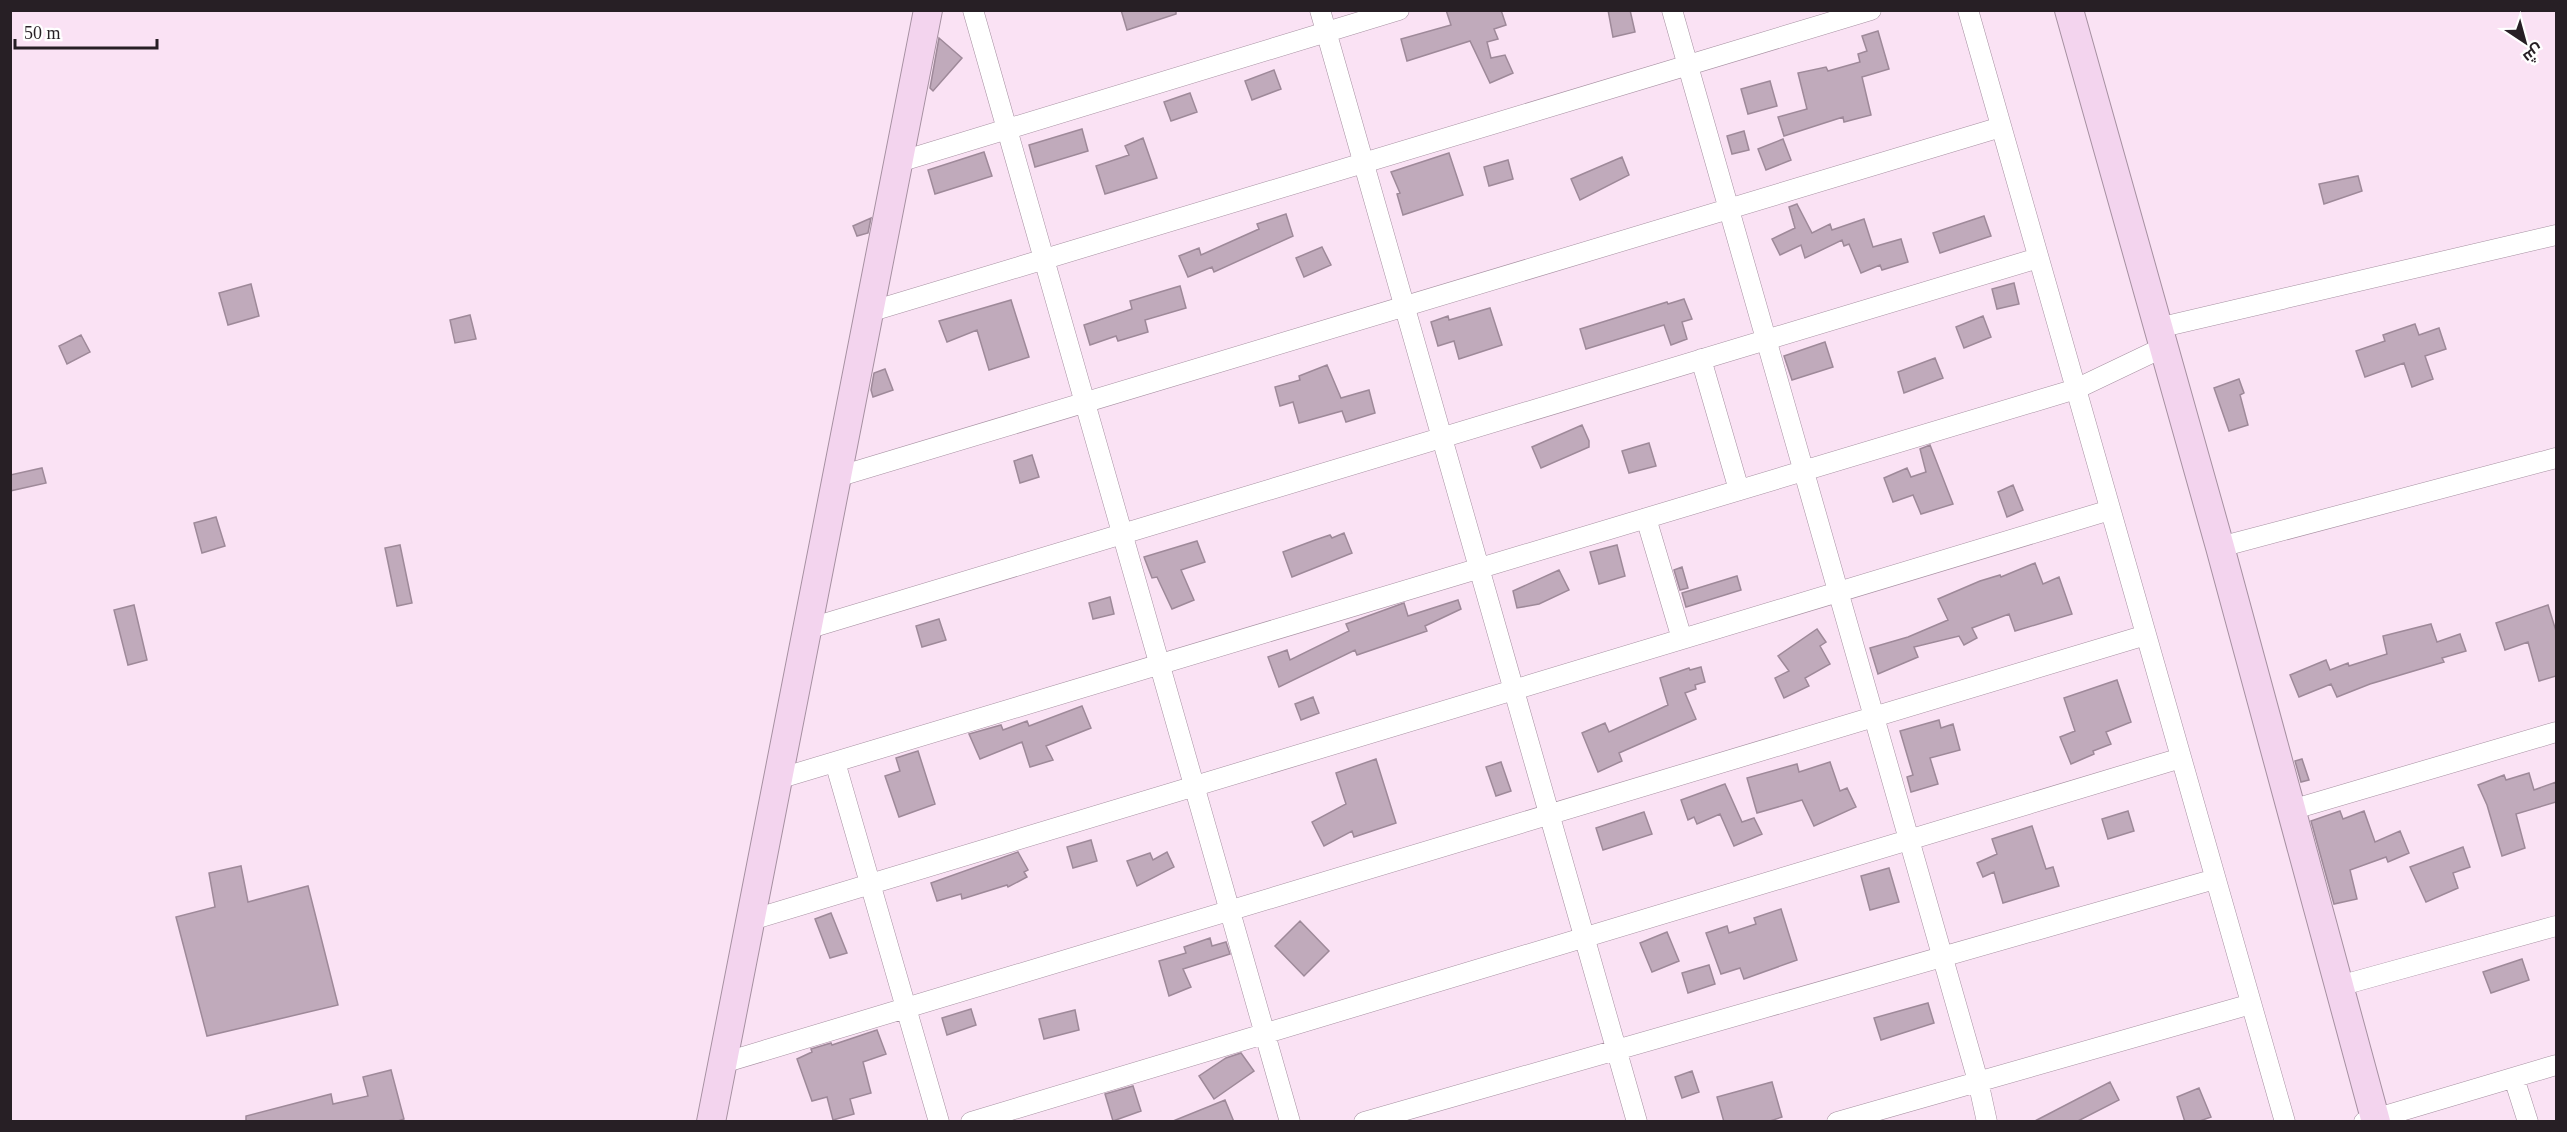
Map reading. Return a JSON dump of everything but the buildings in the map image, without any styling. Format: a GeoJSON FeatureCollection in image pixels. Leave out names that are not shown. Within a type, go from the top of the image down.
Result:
{"type":"FeatureCollection","features":[{"type":"Feature","properties":{"kind":"street"},"geometry":{"type":"LineString","coordinates":[[711,1122],[928,10]]}},
{"type":"Feature","properties":{"kind":"street"},"geometry":{"type":"LineString","coordinates":[[974,10],[1290,1122]]}},
{"type":"Feature","properties":{"kind":"street"},"geometry":{"type":"LineString","coordinates":[[1320,10],[1637,1122]]}},
{"type":"Feature","properties":{"kind":"street"},"geometry":{"type":"LineString","coordinates":[[898,162],[1400,10]]}},
{"type":"Feature","properties":{"kind":"street"},"geometry":{"type":"LineString","coordinates":[[1672,10],[1978,1082],[1987,1122]]}},
{"type":"Feature","properties":{"kind":"street"},"geometry":{"type":"LineString","coordinates":[[869,312],[1871,10]]}},
{"type":"Feature","properties":{"kind":"street"},"geometry":{"type":"LineString","coordinates":[[1968,10],[2284,1122]]}},
{"type":"Feature","properties":{"kind":"street"},"geometry":{"type":"LineString","coordinates":[[2069,10],[2220,547],[2339,986],[2371,1120],[2556,1065]]}},
{"type":"Feature","properties":{"kind":"street"},"geometry":{"type":"LineString","coordinates":[[837,477],[2001,127]]}},
{"type":"Feature","properties":{"kind":"street"},"geometry":{"type":"LineString","coordinates":[[778,779],[2076,389],[2161,338],[2556,235]]}},
{"type":"Feature","properties":{"kind":"street"},"geometry":{"type":"LineString","coordinates":[[807,629],[2038,258]]}},
{"type":"Feature","properties":{"kind":"street"},"geometry":{"type":"LineString","coordinates":[[1701,359],[1739,490]]}},
{"type":"Feature","properties":{"kind":"street"},"geometry":{"type":"LineString","coordinates":[[2220,547],[2556,458]]}},
{"type":"Feature","properties":{"kind":"street"},"geometry":{"type":"LineString","coordinates":[[751,920],[2110,510]]}},
{"type":"Feature","properties":{"kind":"street"},"geometry":{"type":"LineString","coordinates":[[1646,518],[1682,639]]}},
{"type":"Feature","properties":{"kind":"street"},"geometry":{"type":"LineString","coordinates":[[723,1063],[2146,635]]}},
{"type":"Feature","properties":{"kind":"street"},"geometry":{"type":"LineString","coordinates":[[2291,810],[2556,732]]}},
{"type":"Feature","properties":{"kind":"street"},"geometry":{"type":"LineString","coordinates":[[971,1122],[2181,758]]}},
{"type":"Feature","properties":{"kind":"street"},"geometry":{"type":"LineString","coordinates":[[835,762],[939,1122]]}},
{"type":"Feature","properties":{"kind":"street"},"geometry":{"type":"LineString","coordinates":[[1364,1122],[2215,879]]}},
{"type":"Feature","properties":{"kind":"street"},"geometry":{"type":"LineString","coordinates":[[2339,986],[2556,926]]}},
{"type":"Feature","properties":{"kind":"street"},"geometry":{"type":"LineString","coordinates":[[1837,1122],[2251,1004]]}},
{"type":"Feature","properties":{"kind":"street"},"geometry":{"type":"LineString","coordinates":[[2514,1078],[2528,1122]]}}]}
